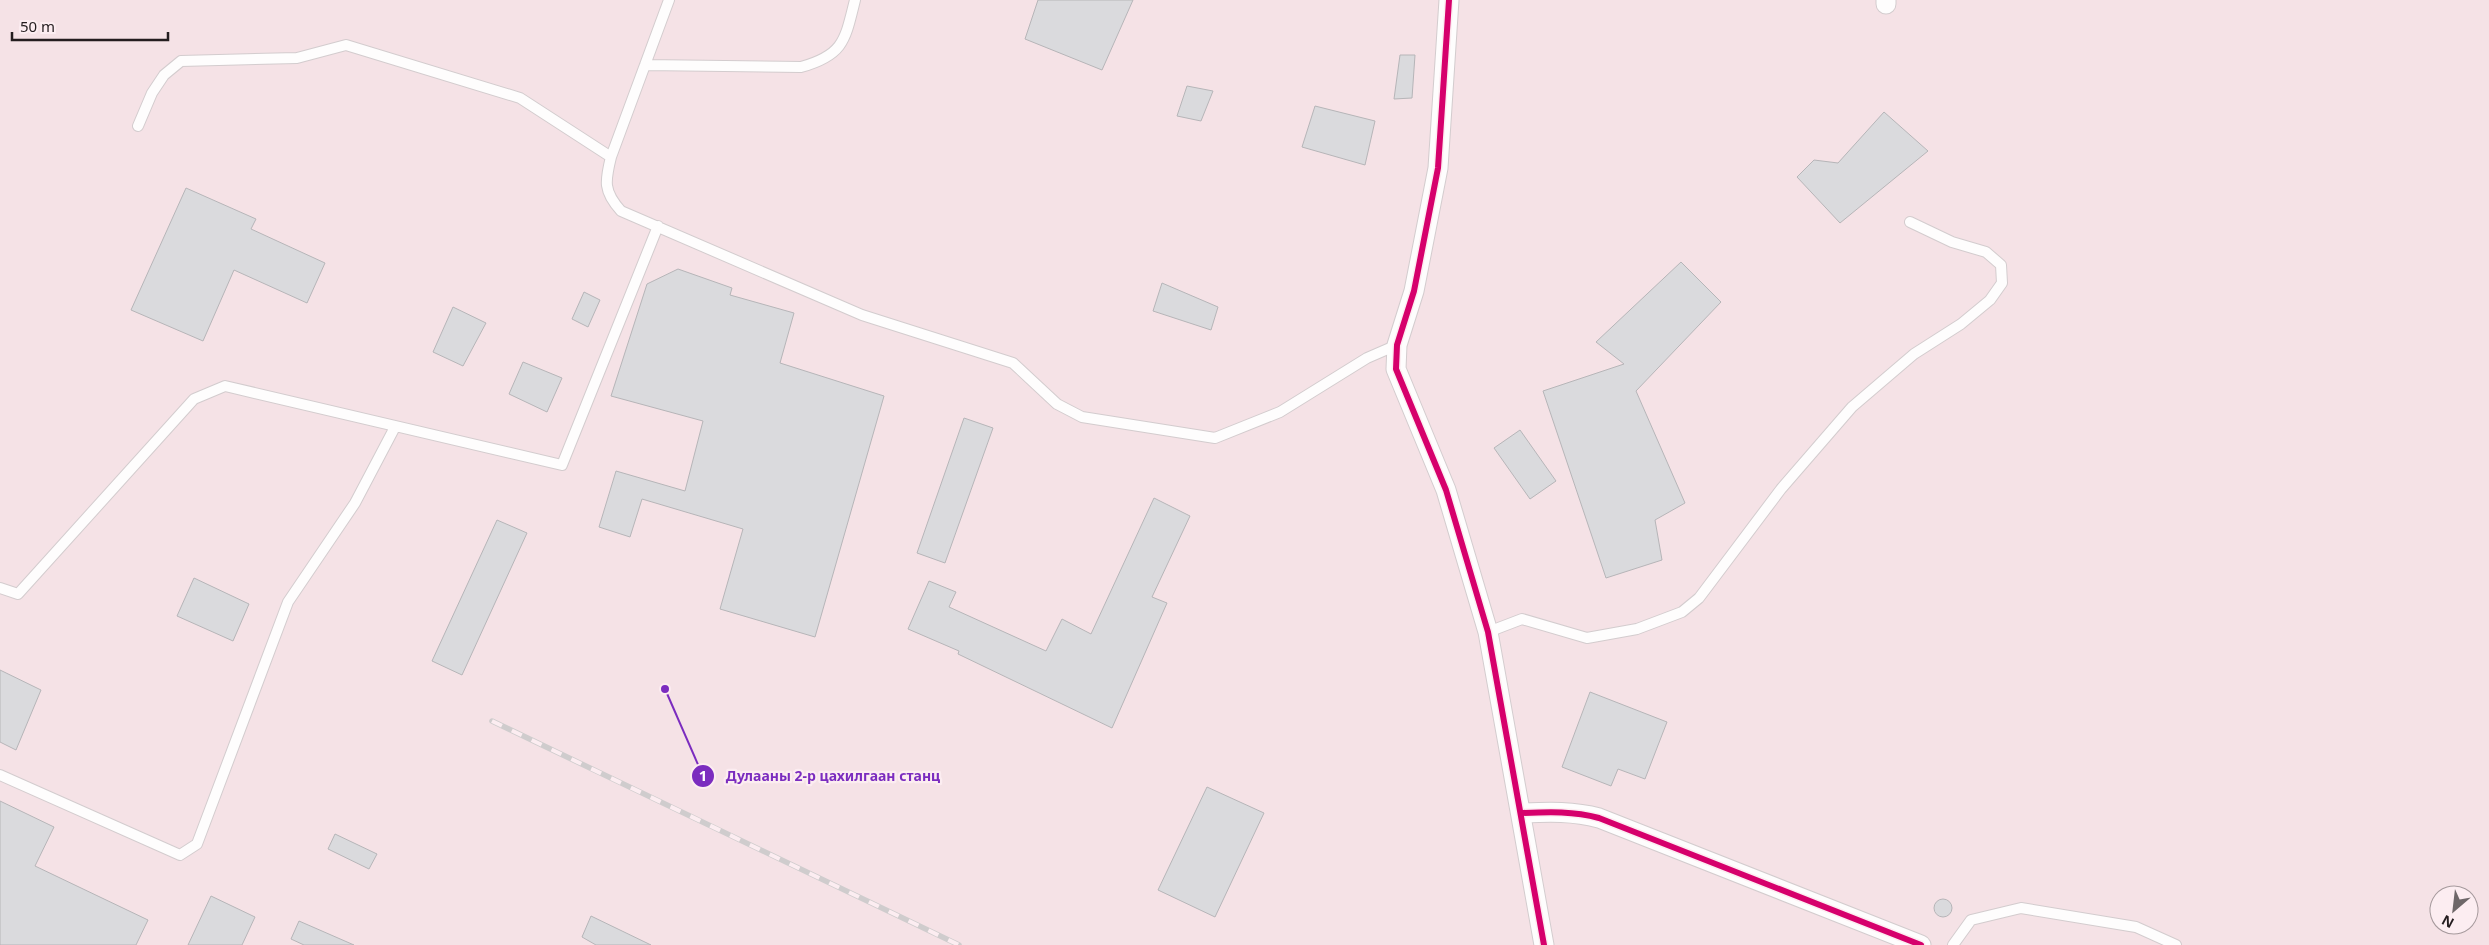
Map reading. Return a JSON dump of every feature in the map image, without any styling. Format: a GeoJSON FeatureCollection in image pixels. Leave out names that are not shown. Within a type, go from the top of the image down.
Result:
{"type":"FeatureCollection","features":[{"type":"Feature","properties":{"kind":"street"},"geometry":{"type":"LineString","coordinates":[[1449,0],[1438,168],[1414,291],[1397,345],[1396,369],[1446,490],[1488,632],[1522,813],[1544,945]]}},
{"type":"Feature","properties":{"kind":"street"},"geometry":{"type":"LineString","coordinates":[[1522,813],[1556,811],[1579,813],[1599,818],[1921,945]]}},
{"type":"Feature","properties":{"kind":"lane"},"geometry":{"type":"LineString","coordinates":[[669,0],[611,157],[605,181],[612,200],[621,211],[862,315],[1013,363],[1058,404],[1082,417],[1215,438],[1280,412],[1367,358],[1397,345]]}},
{"type":"Feature","properties":{"kind":"lane"},"geometry":{"type":"LineString","coordinates":[[645,65],[801,67],[821,62],[837,51],[846,34],[855,0]]}},
{"type":"Feature","properties":{"kind":"lane"},"geometry":{"type":"LineString","coordinates":[[138,126],[152,93],[164,75],[181,62],[297,58],[346,44],[520,98],[611,157]]}},
{"type":"Feature","properties":{"kind":"lane"},"geometry":{"type":"LineString","coordinates":[[1488,632],[1522,619],[1587,638],[1637,629],[1682,612],[1699,598],[1781,489],[1852,408],[1914,354],[1961,324],[1990,300],[2002,283],[2001,265],[1986,252],[1952,242],[1910,222]]}},
{"type":"Feature","properties":{"kind":"lane"},"geometry":{"type":"LineString","coordinates":[[0,588],[18,594],[194,399],[225,386],[562,465],[658,226]]}},
{"type":"Feature","properties":{"kind":"lane"},"geometry":{"type":"LineString","coordinates":[[0,775],[180,855],[197,844],[288,602],[356,503],[395,427]]}},
{"type":"Feature","properties":{"kind":"lane"},"geometry":{"type":"LineString","coordinates":[[1953,945],[1971,920],[2020,908],[2136,927],[2176,945]]}},
{"type":"Feature","properties":{"kind":"shaded area"},"geometry":{"type":"Polygon","coordinates":[[[0,0],[2489,0],[2489,945],[0,945],[0,0]]]}},
{"type":"Feature","properties":{"kind":"building"},"geometry":{"type":"Polygon","coordinates":[[[1038,0],[1133,0],[1102,70],[1025,39],[1038,0]]]}},
{"type":"Feature","properties":{"kind":"building"},"geometry":{"type":"Polygon","coordinates":[[[1400,55],[1415,55],[1412,98],[1394,99],[1400,55]]]}},
{"type":"Feature","properties":{"kind":"building"},"geometry":{"type":"Polygon","coordinates":[[[1187,86],[1213,91],[1201,121],[1177,116],[1187,86]]]}},
{"type":"Feature","properties":{"kind":"building"},"geometry":{"type":"Polygon","coordinates":[[[1315,106],[1375,121],[1365,165],[1302,147],[1315,106]]]}},
{"type":"Feature","properties":{"kind":"building"},"geometry":{"type":"Polygon","coordinates":[[[1884,112],[1928,151],[1840,223],[1797,177],[1814,160],[1838,163],[1884,112]]]}},
{"type":"Feature","properties":{"kind":"building"},"geometry":{"type":"Polygon","coordinates":[[[186,188],[256,219],[251,229],[325,263],[307,303],[234,270],[203,341],[131,310],[186,188]]]}},
{"type":"Feature","properties":{"kind":"building"},"geometry":{"type":"Polygon","coordinates":[[[1681,262],[1721,302],[1636,391],[1685,503],[1655,520],[1662,560],[1606,578],[1543,391],[1624,364],[1596,342],[1681,262]]]}},
{"type":"Feature","properties":{"kind":"building"},"geometry":{"type":"Polygon","coordinates":[[[678,269],[732,288],[730,295],[794,313],[780,363],[884,396],[815,637],[720,609],[743,529],[642,499],[630,537],[599,527],[616,471],[685,491],[703,421],[611,396],[647,284],[678,269]]]}},
{"type":"Feature","properties":{"kind":"building"},"geometry":{"type":"Polygon","coordinates":[[[1162,283],[1218,307],[1211,330],[1153,311],[1162,283]]]}},
{"type":"Feature","properties":{"kind":"building"},"geometry":{"type":"Polygon","coordinates":[[[584,292],[600,300],[588,327],[572,319],[584,292]]]}},
{"type":"Feature","properties":{"kind":"building"},"geometry":{"type":"Polygon","coordinates":[[[453,307],[486,323],[463,366],[433,352],[453,307]]]}},
{"type":"Feature","properties":{"kind":"building"},"geometry":{"type":"Polygon","coordinates":[[[523,362],[562,378],[547,412],[509,394],[523,362]]]}},
{"type":"Feature","properties":{"kind":"building"},"geometry":{"type":"Polygon","coordinates":[[[964,418],[993,428],[945,563],[917,553],[964,418]]]}},
{"type":"Feature","properties":{"kind":"building"},"geometry":{"type":"Polygon","coordinates":[[[1520,430],[1556,481],[1530,499],[1494,448],[1520,430]]]}},
{"type":"Feature","properties":{"kind":"building"},"geometry":{"type":"Polygon","coordinates":[[[1154,498],[1190,516],[1152,597],[1167,603],[1112,728],[958,654],[959,651],[908,629],[929,581],[956,592],[949,607],[1046,651],[1062,619],[1091,634],[1154,498]]]}},
{"type":"Feature","properties":{"kind":"building"},"geometry":{"type":"Polygon","coordinates":[[[497,520],[527,533],[462,675],[432,661],[497,520]]]}},
{"type":"Feature","properties":{"kind":"building"},"geometry":{"type":"Polygon","coordinates":[[[194,578],[249,604],[233,641],[177,616],[194,578]]]}},
{"type":"Feature","properties":{"kind":"building"},"geometry":{"type":"Polygon","coordinates":[[[0,670],[41,690],[16,750],[0,742],[0,670]]]}},
{"type":"Feature","properties":{"kind":"building"},"geometry":{"type":"Polygon","coordinates":[[[1590,692],[1667,722],[1645,779],[1618,769],[1611,786],[1562,767],[1590,692]]]}},
{"type":"Feature","properties":{"kind":"building"},"geometry":{"type":"Polygon","coordinates":[[[1207,787],[1264,813],[1215,917],[1158,890],[1207,787]]]}},
{"type":"Feature","properties":{"kind":"building"},"geometry":{"type":"Polygon","coordinates":[[[0,801],[54,827],[35,866],[148,920],[136,945],[0,945],[0,801]]]}},
{"type":"Feature","properties":{"kind":"building"},"geometry":{"type":"Polygon","coordinates":[[[335,834],[377,854],[369,869],[328,849],[335,834]]]}},
{"type":"Feature","properties":{"kind":"building"},"geometry":{"type":"Polygon","coordinates":[[[211,896],[255,917],[242,945],[188,945],[211,896]]]}},
{"type":"Feature","properties":{"kind":"building"},"geometry":{"type":"Polygon","coordinates":[[[1943,899],[1951,904],[1952,908],[1947,916],[1943,917],[1935,912],[1934,908],[1939,900],[1943,899]]]}},
{"type":"Feature","properties":{"kind":"building"},"geometry":{"type":"Polygon","coordinates":[[[591,916],[651,945],[596,945],[582,937],[591,916]]]}},
{"type":"Feature","properties":{"kind":"building"},"geometry":{"type":"Polygon","coordinates":[[[299,921],[354,945],[304,945],[291,939],[299,921]]]}},
{"type":"Feature","properties":{"kind":"railway"},"geometry":{"type":"LineString","coordinates":[[492,721],[959,945]]}},
{"type":"Feature","properties":{"kind":"cycle path"},"geometry":{"type":"LineString","coordinates":[[1449,0],[1438,168],[1414,291],[1397,345],[1396,369],[1446,490],[1488,632],[1544,945]]}},
{"type":"Feature","properties":{"kind":"cycle path"},"geometry":{"type":"LineString","coordinates":[[1522,813],[1570,813],[1599,818],[1921,945]]}},
{"type":"Feature","properties":{"kind":"place","name":"Дулааны 2-р цахилгаан станц"},"geometry":{"type":"Point","coordinates":[665,689]}}]}
